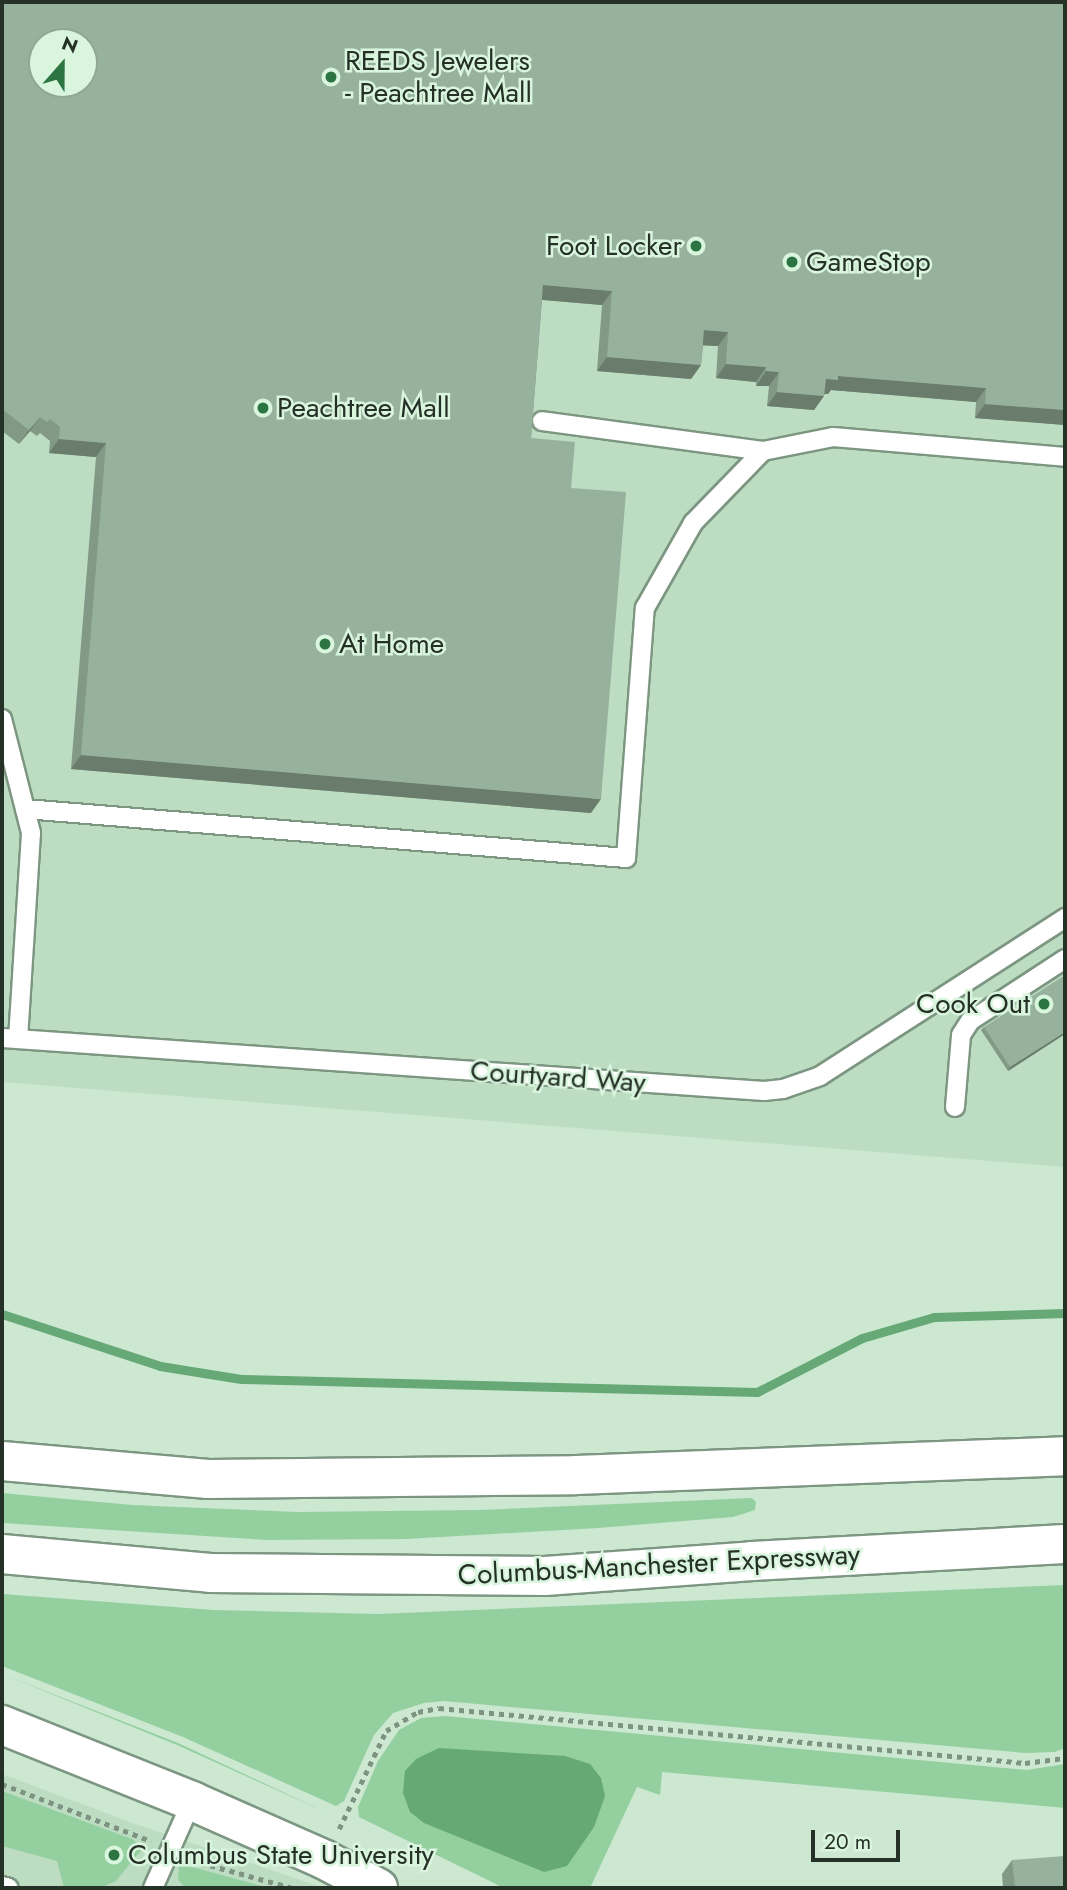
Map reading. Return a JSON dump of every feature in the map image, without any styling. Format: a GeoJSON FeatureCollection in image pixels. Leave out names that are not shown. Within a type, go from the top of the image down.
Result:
{"type":"FeatureCollection","features":[{"type":"Feature","properties":{"kind":"main road"},"geometry":{"type":"LineString","coordinates":[[1005,1458],[1065,1432]]}},
{"type":"Feature","properties":{"kind":"main road"},"geometry":{"type":"LineString","coordinates":[[2,1461],[208,1479],[576,1475],[1065,1456]]}},
{"type":"Feature","properties":{"kind":"main road","name":"Columbus-Manchester Expressway"},"geometry":{"type":"LineString","coordinates":[[2,1554],[210,1573],[545,1576],[752,1561],[1065,1544]]}},
{"type":"Feature","properties":{"kind":"main road"},"geometry":{"type":"LineString","coordinates":[[1017,1547],[1065,1559]]}},
{"type":"Feature","properties":{"kind":"main road"},"geometry":{"type":"LineString","coordinates":[[2,1725],[192,1801],[325,1860],[378,1888]]}},
{"type":"Feature","properties":{"kind":"lane"},"geometry":{"type":"LineString","coordinates":[[542,421],[763,451],[833,437],[1065,457]]}},
{"type":"Feature","properties":{"kind":"lane"},"geometry":{"type":"LineString","coordinates":[[24,809],[626,858],[645,608],[693,523],[763,451]]}},
{"type":"Feature","properties":{"kind":"lane"},"geometry":{"type":"LineString","coordinates":[[2,719],[31,833],[10,1038]]}},
{"type":"Feature","properties":{"kind":"lane","name":"Courtyard Way"},"geometry":{"type":"LineString","coordinates":[[10,1038],[764,1091],[783,1089],[820,1076],[1065,918]]}},
{"type":"Feature","properties":{"kind":"lane"},"geometry":{"type":"LineString","coordinates":[[955,1107],[961,1035],[970,1021],[1065,958]]}},
{"type":"Feature","properties":{"kind":"lane"},"geometry":{"type":"LineString","coordinates":[[150,1886],[192,1801]]}},
{"type":"Feature","properties":{"kind":"lane"},"geometry":{"type":"LineString","coordinates":[[2,1886],[9,1888]]}},
{"type":"Feature","properties":{"kind":"path"},"geometry":{"type":"LineString","coordinates":[[325,1860],[386,1731],[418,1712],[439,1708],[1025,1763],[1065,1758]]}},
{"type":"Feature","properties":{"kind":"shaded area","name":"Peachtree Mall"},"geometry":{"type":"Polygon","coordinates":[[[2,2],[1065,2],[1065,1167],[2,1082],[2,2]]]}},
{"type":"Feature","properties":{"kind":"shaded area"},"geometry":{"type":"Polygon","coordinates":[[[2,1493],[132,1505],[298,1512],[479,1510],[752,1498],[756,1502],[755,1510],[733,1517],[598,1528],[406,1539],[267,1540],[2,1523],[2,1493]]]}},
{"type":"Feature","properties":{"kind":"shaded area"},"geometry":{"type":"Polygon","coordinates":[[[1065,1585],[1065,1748],[1055,1752],[1025,1753],[444,1701],[424,1703],[393,1713],[374,1735],[344,1801],[336,1806],[183,1737],[2,1666],[2,1594],[214,1610],[378,1614],[1065,1585]]]}},
{"type":"Feature","properties":{"kind":"shaded area"},"geometry":{"type":"Polygon","coordinates":[[[2,1674],[178,1743],[330,1814],[177,1745],[2,1674]]]}},
{"type":"Feature","properties":{"kind":"shaded area"},"geometry":{"type":"Polygon","coordinates":[[[445,1716],[1027,1770],[1065,1764],[1065,1808],[662,1772],[660,1795],[637,1787],[590,1888],[504,1888],[359,1817],[358,1807],[378,1761],[399,1730],[421,1718],[445,1716]]]}},
{"type":"Feature","properties":{"kind":"shaded area"},"geometry":{"type":"Polygon","coordinates":[[[439,1748],[565,1756],[590,1764],[601,1778],[605,1796],[594,1827],[567,1866],[544,1872],[424,1823],[410,1812],[403,1793],[405,1771],[416,1759],[439,1748]]]}},
{"type":"Feature","properties":{"kind":"shaded area","name":"Columbus State University"},"geometry":{"type":"Polygon","coordinates":[[[2,1774],[130,1822],[324,1888],[2,1888],[2,1774]]]}},
{"type":"Feature","properties":{"kind":"shaded area"},"geometry":{"type":"Polygon","coordinates":[[[2,1791],[132,1839],[143,1848],[116,1881],[100,1888],[64,1888],[57,1861],[2,1846],[2,1791]]]}},
{"type":"Feature","properties":{"kind":"shaded area"},"geometry":{"type":"Polygon","coordinates":[[[179,1865],[269,1888],[186,1888],[178,1880],[179,1865]]]}},
{"type":"Feature","properties":{"kind":"building","name":"Peachtree Mall"},"geometry":{"type":"Polygon","coordinates":[[[2,2],[1065,2],[1065,410],[985,404],[986,388],[838,376],[838,380],[826,379],[824,396],[777,392],[779,372],[766,371],[766,367],[726,364],[728,332],[704,330],[701,365],[607,357],[612,291],[543,285],[531,438],[575,442],[571,488],[626,492],[601,799],[81,755],[106,443],[59,439],[60,427],[50,419],[47,422],[40,417],[29,430],[2,409],[2,2]]]}},
{"type":"Feature","properties":{"kind":"building","name":"Cook Out"},"geometry":{"type":"Polygon","coordinates":[[[1065,975],[1065,1032],[1010,1067],[984,1027],[1065,975]]]}},
{"type":"Feature","properties":{"kind":"building"},"geometry":{"type":"Polygon","coordinates":[[[1065,1856],[1065,1888],[1015,1888],[1012,1860],[1065,1856]]]}},
{"type":"Feature","properties":{"kind":"waterway"},"geometry":{"type":"LineString","coordinates":[[2,1314],[160,1366],[241,1379],[757,1392],[862,1338],[934,1317],[1065,1313]]}},
{"type":"Feature","properties":{"kind":"place","name":"REEDS Jewelers - Peachtree Mall"},"geometry":{"type":"Point","coordinates":[331,77]}},
{"type":"Feature","properties":{"kind":"place","name":"Foot Locker"},"geometry":{"type":"Point","coordinates":[696,246]}},
{"type":"Feature","properties":{"kind":"place","name":"GameStop"},"geometry":{"type":"Point","coordinates":[792,262]}},
{"type":"Feature","properties":{"kind":"place","name":"Peachtree Mall"},"geometry":{"type":"Point","coordinates":[263,408]}},
{"type":"Feature","properties":{"kind":"place","name":"At Home"},"geometry":{"type":"Point","coordinates":[325,644]}},
{"type":"Feature","properties":{"kind":"place","name":"Cook Out"},"geometry":{"type":"Point","coordinates":[1044,1004]}},
{"type":"Feature","properties":{"kind":"place","name":"Columbus State University"},"geometry":{"type":"Point","coordinates":[114,1855]}}]}
